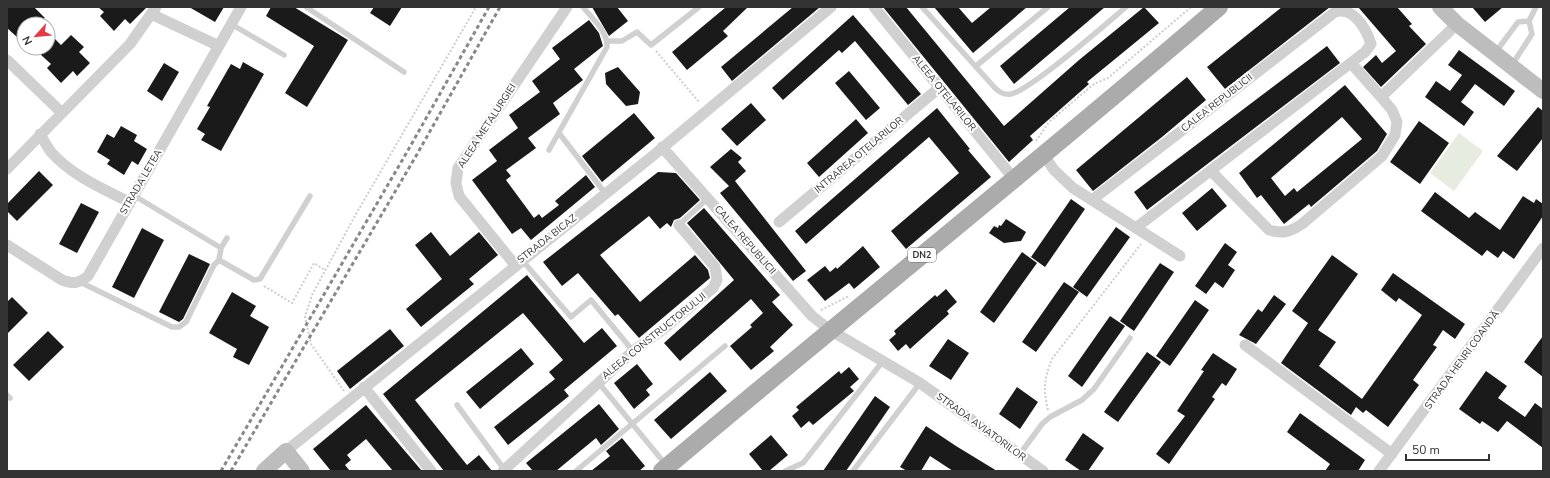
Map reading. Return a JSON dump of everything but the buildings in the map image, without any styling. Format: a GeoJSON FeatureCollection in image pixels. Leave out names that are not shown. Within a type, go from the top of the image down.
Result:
{"type":"FeatureCollection","features":[{"type":"Feature","properties":{"kind":"main road","name":"DN2"},"geometry":{"type":"LineString","coordinates":[[665,469],[830,330],[1044,155],[1219,7]]}},
{"type":"Feature","properties":{"kind":"street","name":"STRADA LETEA"},"geometry":{"type":"LineString","coordinates":[[80,282],[88,276],[241,7]]}},
{"type":"Feature","properties":{"kind":"street","name":"ALEEA METALURGIEI"},"geometry":{"type":"LineString","coordinates":[[518,262],[459,196],[456,183],[458,168],[567,7]]}},
{"type":"Feature","properties":{"kind":"street","name":"STRADA BICAZ"},"geometry":{"type":"LineString","coordinates":[[264,471],[349,399],[662,147],[831,7]]}},
{"type":"Feature","properties":{"kind":"street","name":"ALEEA OȚELARILOR"},"geometry":{"type":"LineString","coordinates":[[874,7],[1014,179]]}},
{"type":"Feature","properties":{"kind":"street"},"geometry":{"type":"LineString","coordinates":[[1440,7],[1457,24],[1494,55],[1543,91]]}},
{"type":"Feature","properties":{"kind":"street","name":"CALEA REPUBLICII"},"geometry":{"type":"LineString","coordinates":[[1092,200],[1335,12],[1343,9],[1351,13],[1361,24],[1369,37],[1371,44],[1366,52],[1350,63]]}},
{"type":"Feature","properties":{"kind":"street"},"geometry":{"type":"LineString","coordinates":[[7,168],[130,44],[153,11],[219,46]]}},
{"type":"Feature","properties":{"kind":"street"},"geometry":{"type":"LineString","coordinates":[[1381,97],[1457,24]]}},
{"type":"Feature","properties":{"kind":"street"},"geometry":{"type":"LineString","coordinates":[[7,60],[61,112]]}},
{"type":"Feature","properties":{"kind":"street"},"geometry":{"type":"LineString","coordinates":[[1137,227],[1350,63],[1392,110],[1397,122],[1395,135],[1382,156],[1291,232],[1280,233],[1269,230],[1211,171]]}},
{"type":"Feature","properties":{"kind":"street","name":"INTRAREA OȚELARILOR"},"geometry":{"type":"LineString","coordinates":[[779,222],[939,88]]}},
{"type":"Feature","properties":{"kind":"street"},"geometry":{"type":"LineString","coordinates":[[40,134],[51,152],[86,179],[131,198]]}},
{"type":"Feature","properties":{"kind":"street","name":"CALEA REPUBLICII"},"geometry":{"type":"LineString","coordinates":[[662,147],[812,316],[830,330]]}},
{"type":"Feature","properties":{"kind":"street"},"geometry":{"type":"LineString","coordinates":[[1044,155],[1054,170],[1068,184],[1148,234],[1180,256]]}},
{"type":"Feature","properties":{"kind":"street","name":"ALEEA CONSTRUCTORULUI"},"geometry":{"type":"LineString","coordinates":[[503,470],[633,351],[662,330],[713,288],[717,280],[715,267],[679,225]]}},
{"type":"Feature","properties":{"kind":"street"},"geometry":{"type":"LineString","coordinates":[[7,245],[62,280],[72,284],[80,282]]}},
{"type":"Feature","properties":{"kind":"street","name":"STRADA HENRI COANDĂ"},"geometry":{"type":"LineString","coordinates":[[1380,471],[1543,248]]}},
{"type":"Feature","properties":{"kind":"street","name":"STRADA AVIATORILOR"},"geometry":{"type":"LineString","coordinates":[[830,330],[920,383],[1043,471]]}},
{"type":"Feature","properties":{"kind":"street"},"geometry":{"type":"LineString","coordinates":[[1245,346],[1392,454]]}},
{"type":"Feature","properties":{"kind":"street"},"geometry":{"type":"LineString","coordinates":[[364,387],[431,471]]}},
{"type":"Feature","properties":{"kind":"street"},"geometry":{"type":"LineString","coordinates":[[286,451],[302,471]]}},
{"type":"Feature","properties":{"kind":"lane"},"geometry":{"type":"LineString","coordinates":[[306,7],[404,72]]}},
{"type":"Feature","properties":{"kind":"lane"},"geometry":{"type":"LineString","coordinates":[[549,150],[607,47],[608,41],[605,34],[583,7]]}},
{"type":"Feature","properties":{"kind":"lane"},"geometry":{"type":"LineString","coordinates":[[608,41],[622,41],[637,32],[651,45],[700,7]]}},
{"type":"Feature","properties":{"kind":"lane"},"geometry":{"type":"LineString","coordinates":[[922,7],[1000,93],[1005,95],[1013,94],[1033,82],[1126,7]]}},
{"type":"Feature","properties":{"kind":"lane"},"geometry":{"type":"LineString","coordinates":[[976,66],[1048,7]]}},
{"type":"Feature","properties":{"kind":"lane"},"geometry":{"type":"LineString","coordinates":[[1511,67],[1532,34],[1529,21],[1536,7]]}},
{"type":"Feature","properties":{"kind":"lane"},"geometry":{"type":"LineString","coordinates":[[1494,55],[1518,22],[1529,21]]}},
{"type":"Feature","properties":{"kind":"lane"},"geometry":{"type":"LineString","coordinates":[[231,24],[284,55]]}},
{"type":"Feature","properties":{"kind":"lane"},"geometry":{"type":"LineString","coordinates":[[559,133],[605,193]]}},
{"type":"Feature","properties":{"kind":"lane"},"geometry":{"type":"LineString","coordinates":[[219,260],[254,280],[260,279],[310,196]]}},
{"type":"Feature","properties":{"kind":"lane"},"geometry":{"type":"LineString","coordinates":[[131,198],[221,248]]}},
{"type":"Feature","properties":{"kind":"lane"},"geometry":{"type":"LineString","coordinates":[[679,225],[708,198]]}},
{"type":"Feature","properties":{"kind":"lane"},"geometry":{"type":"LineString","coordinates":[[80,282],[172,327],[179,327],[186,322],[214,265],[219,260],[221,248],[227,238]]}},
{"type":"Feature","properties":{"kind":"lane"},"geometry":{"type":"LineString","coordinates":[[518,262],[571,317],[591,300],[633,351]]}},
{"type":"Feature","properties":{"kind":"lane"},"geometry":{"type":"LineString","coordinates":[[1020,454],[1042,424],[1050,417],[1082,400],[1094,389],[1130,338]]}},
{"type":"Feature","properties":{"kind":"lane"},"geometry":{"type":"LineString","coordinates":[[576,471],[633,425],[725,346]]}},
{"type":"Feature","properties":{"kind":"lane"},"geometry":{"type":"LineString","coordinates":[[785,471],[803,463],[883,361]]}},
{"type":"Feature","properties":{"kind":"lane"},"geometry":{"type":"LineString","coordinates":[[598,382],[633,425],[665,469]]}},
{"type":"Feature","properties":{"kind":"lane"},"geometry":{"type":"LineString","coordinates":[[853,471],[920,383]]}},
{"type":"Feature","properties":{"kind":"lane"},"geometry":{"type":"LineString","coordinates":[[457,405],[503,470]]}},
{"type":"Feature","properties":{"kind":"path"},"geometry":{"type":"LineString","coordinates":[[349,399],[311,344],[305,317],[312,295],[476,7]]}},
{"type":"Feature","properties":{"kind":"path"},"geometry":{"type":"LineString","coordinates":[[651,45],[706,111]]}},
{"type":"Feature","properties":{"kind":"path"},"geometry":{"type":"LineString","coordinates":[[1050,417],[1045,399],[1045,378],[1052,359],[1148,234]]}},
{"type":"Feature","properties":{"kind":"path"},"geometry":{"type":"LineString","coordinates":[[254,280],[292,303],[314,264],[325,270]]}},
{"type":"Feature","properties":{"kind":"shaded area"},"geometry":{"type":"Polygon","coordinates":[[[1459,133],[1483,151],[1454,191],[1430,173],[1459,133]]]}},
{"type":"Feature","properties":{"kind":"railway"},"geometry":{"type":"LineString","coordinates":[[221,471],[407,152],[489,7]]}},
{"type":"Feature","properties":{"kind":"railway"},"geometry":{"type":"LineString","coordinates":[[231,471],[416,156],[500,7]]}}]}
